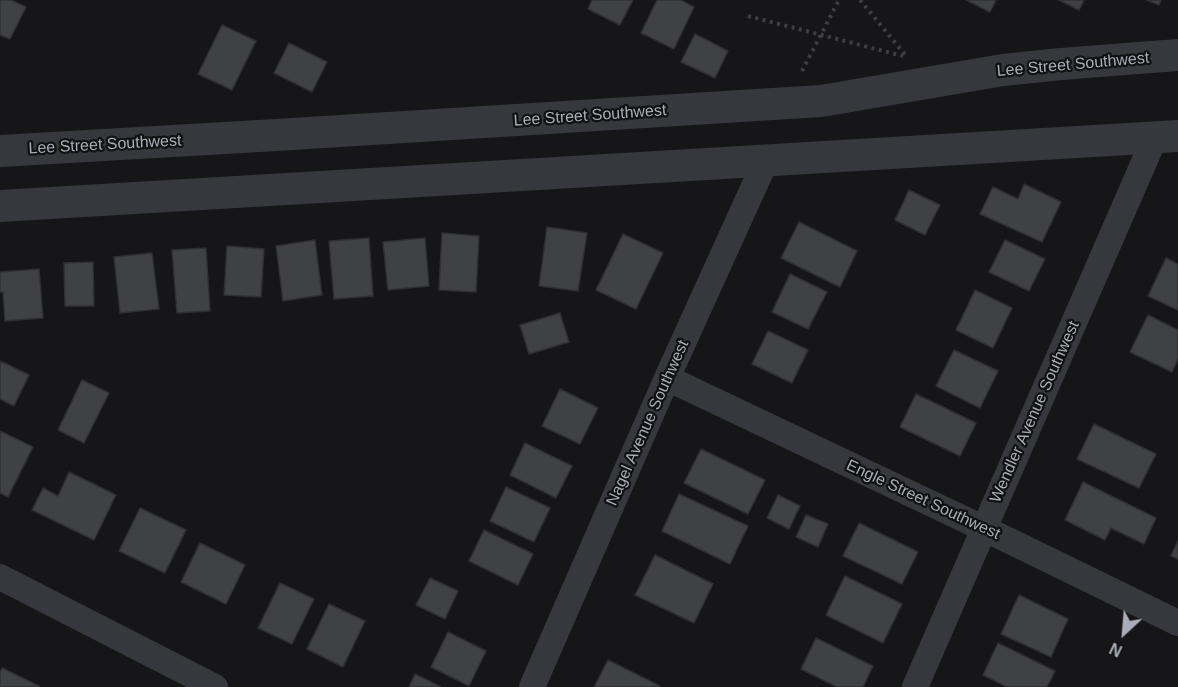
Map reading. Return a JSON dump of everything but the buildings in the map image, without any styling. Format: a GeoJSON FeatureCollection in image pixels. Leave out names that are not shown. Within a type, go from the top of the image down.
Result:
{"type":"FeatureCollection","features":[{"type":"Feature","properties":{"kind":"street","name":"Lee Street Southwest"},"geometry":{"type":"LineString","coordinates":[[0,151],[821,101],[1004,70],[1178,55]]}},
{"type":"Feature","properties":{"kind":"street"},"geometry":{"type":"LineString","coordinates":[[0,206],[1167,136]]}},
{"type":"Feature","properties":{"kind":"street","name":"Wendler Avenue Southwest"},"geometry":{"type":"LineString","coordinates":[[915,687],[984,529],[1167,136]]}},
{"type":"Feature","properties":{"kind":"street","name":"Nagel Avenue Southwest"},"geometry":{"type":"LineString","coordinates":[[532,687],[667,378],[766,160]]}},
{"type":"Feature","properties":{"kind":"street","name":"Engle Street Southwest"},"geometry":{"type":"LineString","coordinates":[[667,378],[1178,623]]}},
{"type":"Feature","properties":{"kind":"street"},"geometry":{"type":"LineString","coordinates":[[0,577],[215,687]]}},
{"type":"Feature","properties":{"kind":"path"},"geometry":{"type":"LineString","coordinates":[[801,73],[838,0]]}},
{"type":"Feature","properties":{"kind":"path"},"geometry":{"type":"LineString","coordinates":[[748,16],[908,58],[860,0]]}}]}
